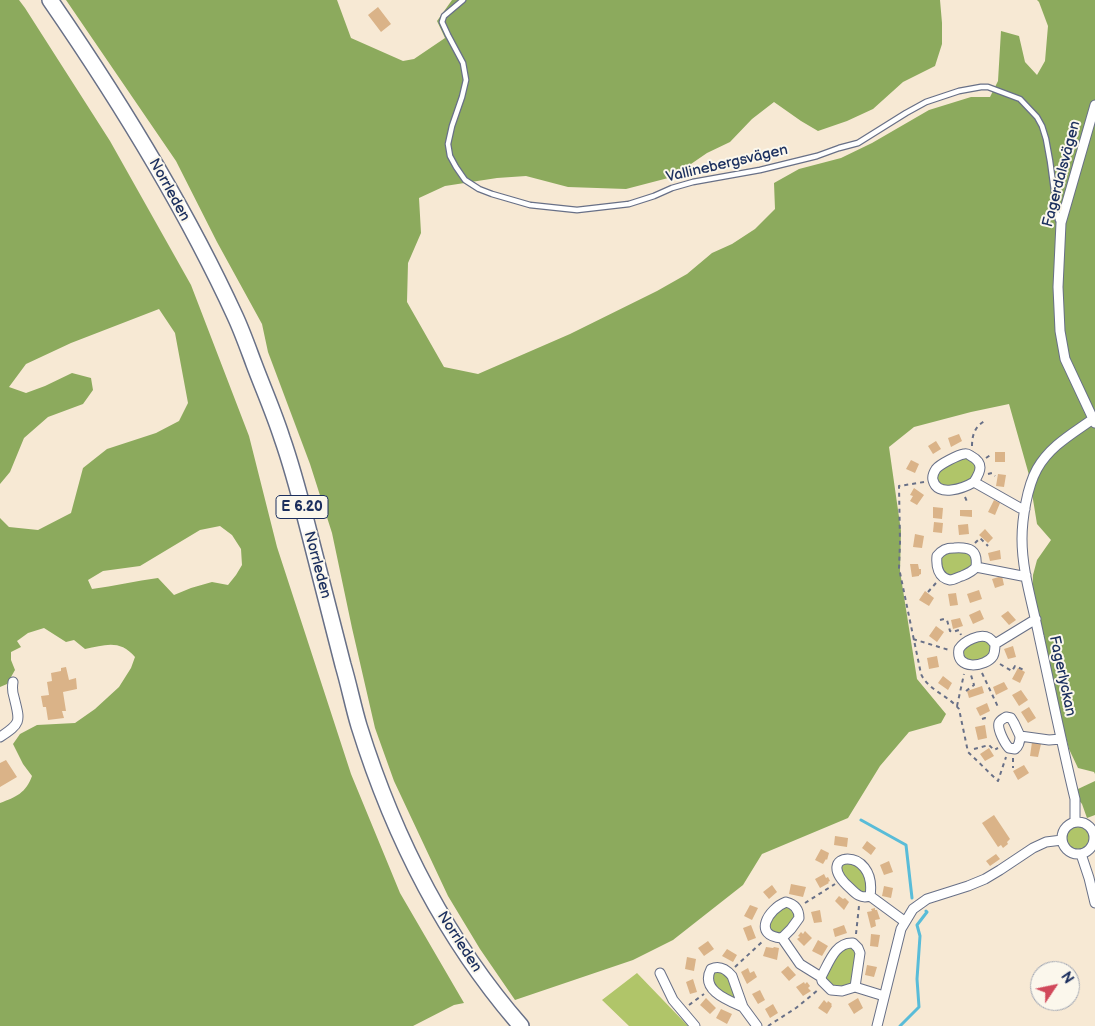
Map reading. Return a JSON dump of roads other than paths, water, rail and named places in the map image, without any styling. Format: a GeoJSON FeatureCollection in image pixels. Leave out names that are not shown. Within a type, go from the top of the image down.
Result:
{"type":"FeatureCollection","features":[{"type":"Feature","properties":{"kind":"highway","name":"Norrleden"},"geometry":{"type":"LineString","coordinates":[[50,0],[150,154],[212,267],[236,319],[282,439],[300,499],[359,724],[389,809],[411,858],[443,917],[476,969],[521,1026]]}},
{"type":"Feature","properties":{"kind":"street","name":"Fagerdalsvägen"},"geometry":{"type":"LineString","coordinates":[[1094,421],[1065,359],[1060,331],[1058,287],[1061,223],[1095,105]]}},
{"type":"Feature","properties":{"kind":"street","name":"Fagerlyckan"},"geometry":{"type":"LineString","coordinates":[[1075,822],[1074,799],[1026,575],[1022,538],[1025,509],[1037,470],[1050,451],[1062,440],[1094,421]]}},
{"type":"Feature","properties":{"kind":"street"},"geometry":{"type":"LineString","coordinates":[[974,482],[978,476],[980,466],[978,460],[967,454],[961,454],[939,466],[934,473],[933,480],[939,488],[946,490],[952,490],[974,482],[1025,509]]}},
{"type":"Feature","properties":{"kind":"street"},"geometry":{"type":"LineString","coordinates":[[966,547],[975,554],[976,567],[970,573],[950,580],[943,577],[937,569],[937,556],[944,549],[966,547]]}},
{"type":"Feature","properties":{"kind":"street"},"geometry":{"type":"LineString","coordinates":[[976,567],[1022,576],[1026,575]]}},
{"type":"Feature","properties":{"kind":"street","name":"Fagerlyckan"},"geometry":{"type":"LineString","coordinates":[[995,644],[1036,619]]}},
{"type":"Feature","properties":{"kind":"street"},"geometry":{"type":"LineString","coordinates":[[983,637],[990,639],[995,644],[995,652],[991,659],[987,661],[971,664],[960,660],[958,653],[964,643],[983,637]]}},
{"type":"Feature","properties":{"kind":"street"},"geometry":{"type":"LineString","coordinates":[[0,737],[16,725],[19,718],[12,688],[13,682]]}},
{"type":"Feature","properties":{"kind":"street"},"geometry":{"type":"LineString","coordinates":[[1003,718],[1010,718],[1020,736],[1016,748],[1013,749],[1007,746],[998,725],[1003,718]]}},
{"type":"Feature","properties":{"kind":"street","name":"Fagerlyckan"},"geometry":{"type":"LineString","coordinates":[[1020,736],[1048,740],[1061,739]]}},
{"type":"Feature","properties":{"kind":"street"},"geometry":{"type":"LineString","coordinates":[[1075,822],[1085,823],[1094,835],[1090,849],[1081,854],[1068,851],[1062,840],[1065,828],[1075,822]]}},
{"type":"Feature","properties":{"kind":"street"},"geometry":{"type":"LineString","coordinates":[[877,1026],[901,929],[904,921],[913,909],[926,899],[986,879],[1033,848],[1046,842],[1062,840]]}},
{"type":"Feature","properties":{"kind":"street"},"geometry":{"type":"LineString","coordinates":[[1081,854],[1095,903]]}},
{"type":"Feature","properties":{"kind":"street"},"geometry":{"type":"LineString","coordinates":[[870,896],[871,885],[869,875],[862,866],[853,860],[845,859],[838,864],[836,870],[841,880],[855,893],[860,896],[870,896],[904,921]]}},
{"type":"Feature","properties":{"kind":"street"},"geometry":{"type":"LineString","coordinates":[[782,938],[798,921],[799,915],[797,909],[792,904],[786,902],[767,917],[765,922],[766,928],[770,934],[782,938],[800,964],[823,980],[831,990],[842,992],[855,986],[884,996]]}},
{"type":"Feature","properties":{"kind":"street"},"geometry":{"type":"LineString","coordinates":[[823,980],[837,948],[850,942],[855,943],[860,953],[855,986]]}},
{"type":"Feature","properties":{"kind":"street"},"geometry":{"type":"LineString","coordinates":[[743,1007],[719,995],[712,988],[708,979],[711,968],[719,966],[729,973],[743,1007],[757,1026]]}},
{"type":"Feature","properties":{"kind":"street"},"geometry":{"type":"LineString","coordinates":[[660,973],[673,1000],[695,1026]]}},
{"type":"Feature","properties":{"kind":"lane","name":"Vallinebergsvägen"},"geometry":{"type":"LineString","coordinates":[[463,0],[444,16],[442,22],[463,63],[466,80],[448,144],[450,156],[465,180],[479,189],[492,194],[530,205],[577,210],[630,204],[693,182],[760,170],[858,143],[926,102],[981,86],[1020,99],[1037,117],[1046,139],[1058,220],[1061,223]]}},
{"type":"Feature","properties":{"kind":"waterway"},"geometry":{"type":"LineString","coordinates":[[861,820],[906,845],[912,898]]}},
{"type":"Feature","properties":{"kind":"waterway"},"geometry":{"type":"LineString","coordinates":[[900,1026],[919,1007],[917,979],[920,936],[917,925],[926,911]]}}]}
